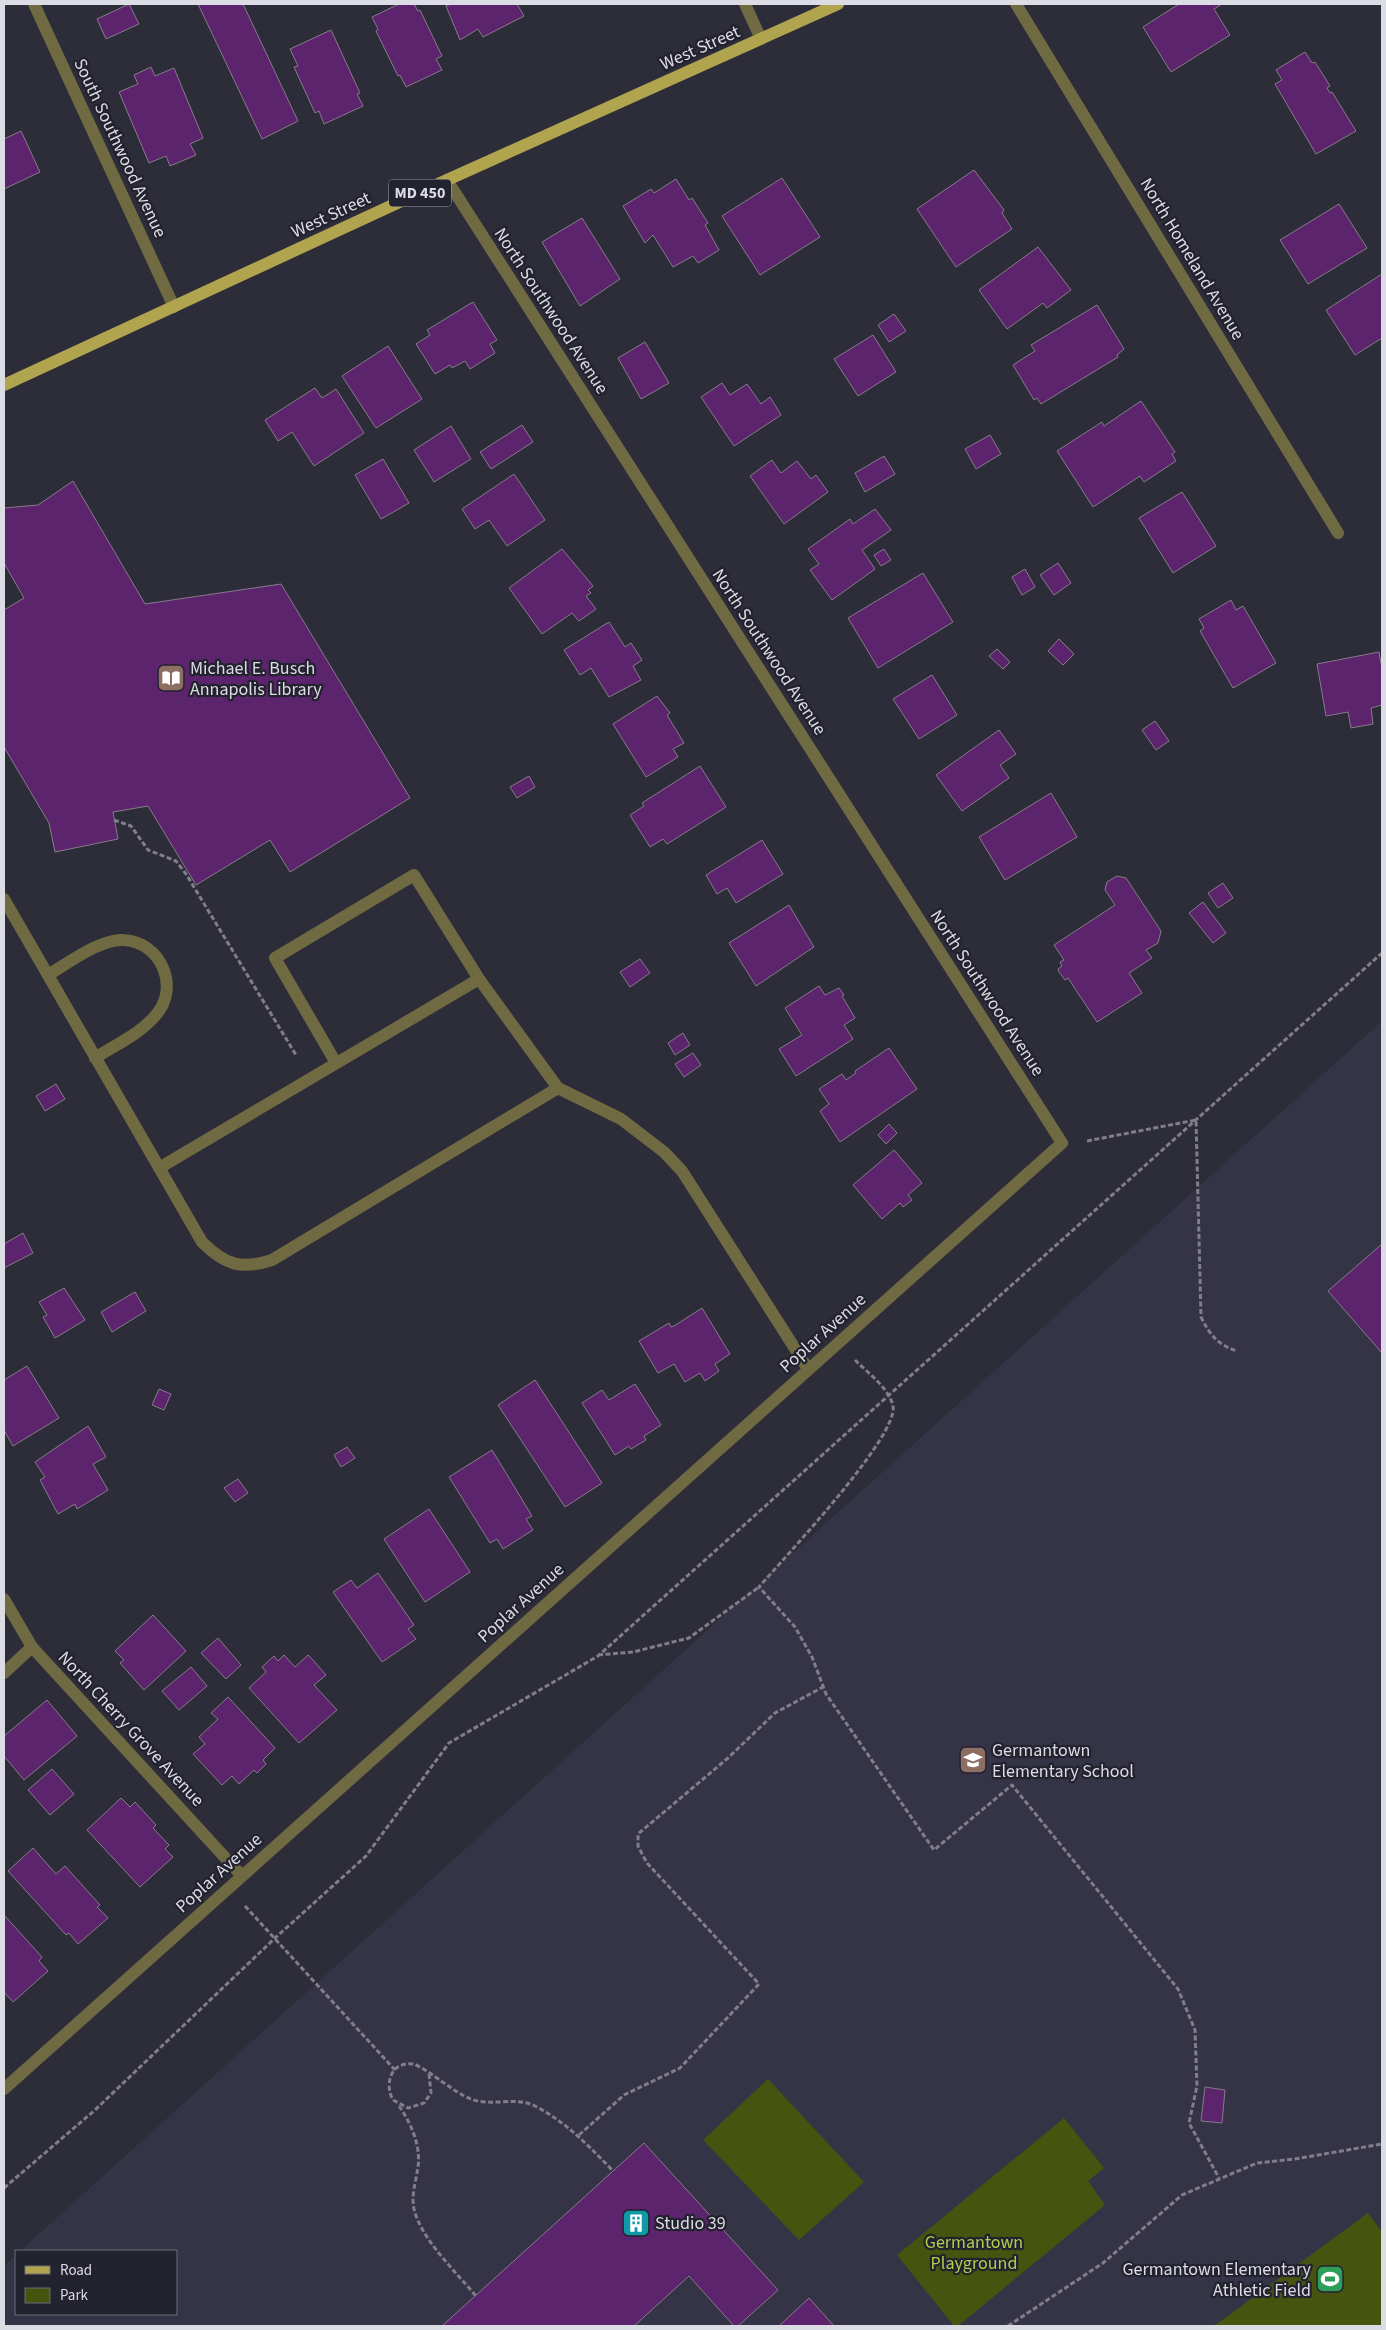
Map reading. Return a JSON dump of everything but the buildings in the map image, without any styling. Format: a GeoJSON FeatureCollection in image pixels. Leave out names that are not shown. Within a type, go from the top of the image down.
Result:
{"type":"FeatureCollection","features":[{"type":"Feature","properties":{"kind":"main road","name":"West Street"},"geometry":{"type":"LineString","coordinates":[[4,385],[447,180],[838,4]]}},
{"type":"Feature","properties":{"kind":"street","name":"South Southwood Avenue"},"geometry":{"type":"LineString","coordinates":[[34,4],[174,307]]}},
{"type":"Feature","properties":{"kind":"street"},"geometry":{"type":"LineString","coordinates":[[745,4],[761,39]]}},
{"type":"Feature","properties":{"kind":"street","name":"North Homeland Avenue"},"geometry":{"type":"LineString","coordinates":[[1016,4],[1338,533]]}},
{"type":"Feature","properties":{"kind":"street","name":"North Southwood Avenue"},"geometry":{"type":"LineString","coordinates":[[447,180],[1062,1142]]}},
{"type":"Feature","properties":{"kind":"street"},"geometry":{"type":"LineString","coordinates":[[336,1063],[275,958],[414,875],[479,979],[558,1088],[621,1119],[664,1152],[682,1171],[808,1369]]}},
{"type":"Feature","properties":{"kind":"street"},"geometry":{"type":"LineString","coordinates":[[4,899],[202,1242],[216,1256],[235,1265],[254,1266],[272,1260],[558,1088]]}},
{"type":"Feature","properties":{"kind":"street"},"geometry":{"type":"LineString","coordinates":[[48,975],[88,952],[122,940],[140,943],[152,951],[162,964],[168,980],[165,999],[157,1015],[144,1026],[95,1058]]}},
{"type":"Feature","properties":{"kind":"street"},"geometry":{"type":"LineString","coordinates":[[159,1168],[479,979]]}},
{"type":"Feature","properties":{"kind":"street","name":"Poplar Avenue"},"geometry":{"type":"LineString","coordinates":[[4,2089],[1062,1142]]}},
{"type":"Feature","properties":{"kind":"street","name":"North Cherry Grove Avenue"},"geometry":{"type":"LineString","coordinates":[[4,1599],[32,1647],[242,1876]]}},
{"type":"Feature","properties":{"kind":"street"},"geometry":{"type":"LineString","coordinates":[[4,1672],[32,1647]]}},
{"type":"Feature","properties":{"kind":"path"},"geometry":{"type":"LineString","coordinates":[[114,820],[131,826],[148,850],[176,861],[186,874],[296,1055]]}},
{"type":"Feature","properties":{"kind":"path"},"geometry":{"type":"LineString","coordinates":[[4,2188],[95,2110],[274,1939],[366,1856],[449,1743],[598,1656],[1382,953]]}},
{"type":"Feature","properties":{"kind":"path"},"geometry":{"type":"LineString","coordinates":[[1062,1142],[1100,1140],[1196,1120]]}},
{"type":"Feature","properties":{"kind":"path"},"geometry":{"type":"LineString","coordinates":[[1196,1120],[1201,1316],[1215,1340],[1223,1346],[1237,1351]]}},
{"type":"Feature","properties":{"kind":"path"},"geometry":{"type":"LineString","coordinates":[[598,1656],[643,1650],[689,1638],[759,1587],[873,1454],[892,1422],[894,1408],[890,1395],[838,1342]]}},
{"type":"Feature","properties":{"kind":"path"},"geometry":{"type":"LineString","coordinates":[[759,1587],[795,1627],[812,1657],[823,1687],[934,1850],[1012,1785],[1178,1989],[1195,2030],[1197,2086],[1189,2123],[1218,2178]]}},
{"type":"Feature","properties":{"kind":"path"},"geometry":{"type":"LineString","coordinates":[[579,2135],[624,2095],[680,2068],[759,1984],[647,1863],[638,1846],[638,1834],[728,1758],[775,1712],[823,1687]]}},
{"type":"Feature","properties":{"kind":"path"},"geometry":{"type":"LineString","coordinates":[[229,1888],[395,2070]]}},
{"type":"Feature","properties":{"kind":"path"},"geometry":{"type":"LineString","coordinates":[[476,2296],[432,2242],[423,2229],[414,2209],[418,2156],[411,2126],[398,2104],[390,2096],[388,2084],[395,2070],[413,2064],[424,2069],[459,2094],[472,2100],[532,2104],[579,2135],[614,2171]]}},
{"type":"Feature","properties":{"kind":"path"},"geometry":{"type":"LineString","coordinates":[[398,2104],[414,2108],[424,2103],[431,2093],[429,2074]]}},
{"type":"Feature","properties":{"kind":"path"},"geometry":{"type":"LineString","coordinates":[[1008,2326],[1103,2263],[1182,2195],[1257,2162],[1295,2159],[1382,2144]]}},
{"type":"Feature","properties":{"kind":"shaded area","name":"Germantown Elementary School"},"geometry":{"type":"Polygon","coordinates":[[[1382,1021],[1382,2326],[4,2326],[4,2266],[15,2256],[15,2315],[178,2315],[178,2250],[21,2250],[1382,1021]]]}},
{"type":"Feature","properties":{"kind":"green space"},"geometry":{"type":"Polygon","coordinates":[[[768,2079],[864,2182],[799,2240],[703,2140],[768,2079]]]}},
{"type":"Feature","properties":{"kind":"green space","name":"Germantown Playground"},"geometry":{"type":"Polygon","coordinates":[[[1064,2118],[1104,2168],[1088,2181],[1105,2205],[958,2326],[954,2326],[897,2255],[1064,2118]]]}},
{"type":"Feature","properties":{"kind":"green space","name":"Germantown Elementary Athletic Field"},"geometry":{"type":"Polygon","coordinates":[[[1368,2213],[1382,2232],[1382,2326],[1214,2326],[1368,2213]]]}},
{"type":"Feature","properties":{"kind":"place","name":"Michael E. Busch Annapolis Library"},"geometry":{"type":"Point","coordinates":[171,678]}},
{"type":"Feature","properties":{"kind":"place","name":"Germantown Elementary School"},"geometry":{"type":"Point","coordinates":[973,1760]}},
{"type":"Feature","properties":{"kind":"place","name":"Studio 39"},"geometry":{"type":"Point","coordinates":[636,2223]}},
{"type":"Feature","properties":{"kind":"place","name":"Germantown Elementary Athletic Field"},"geometry":{"type":"Point","coordinates":[1330,2279]}}]}
